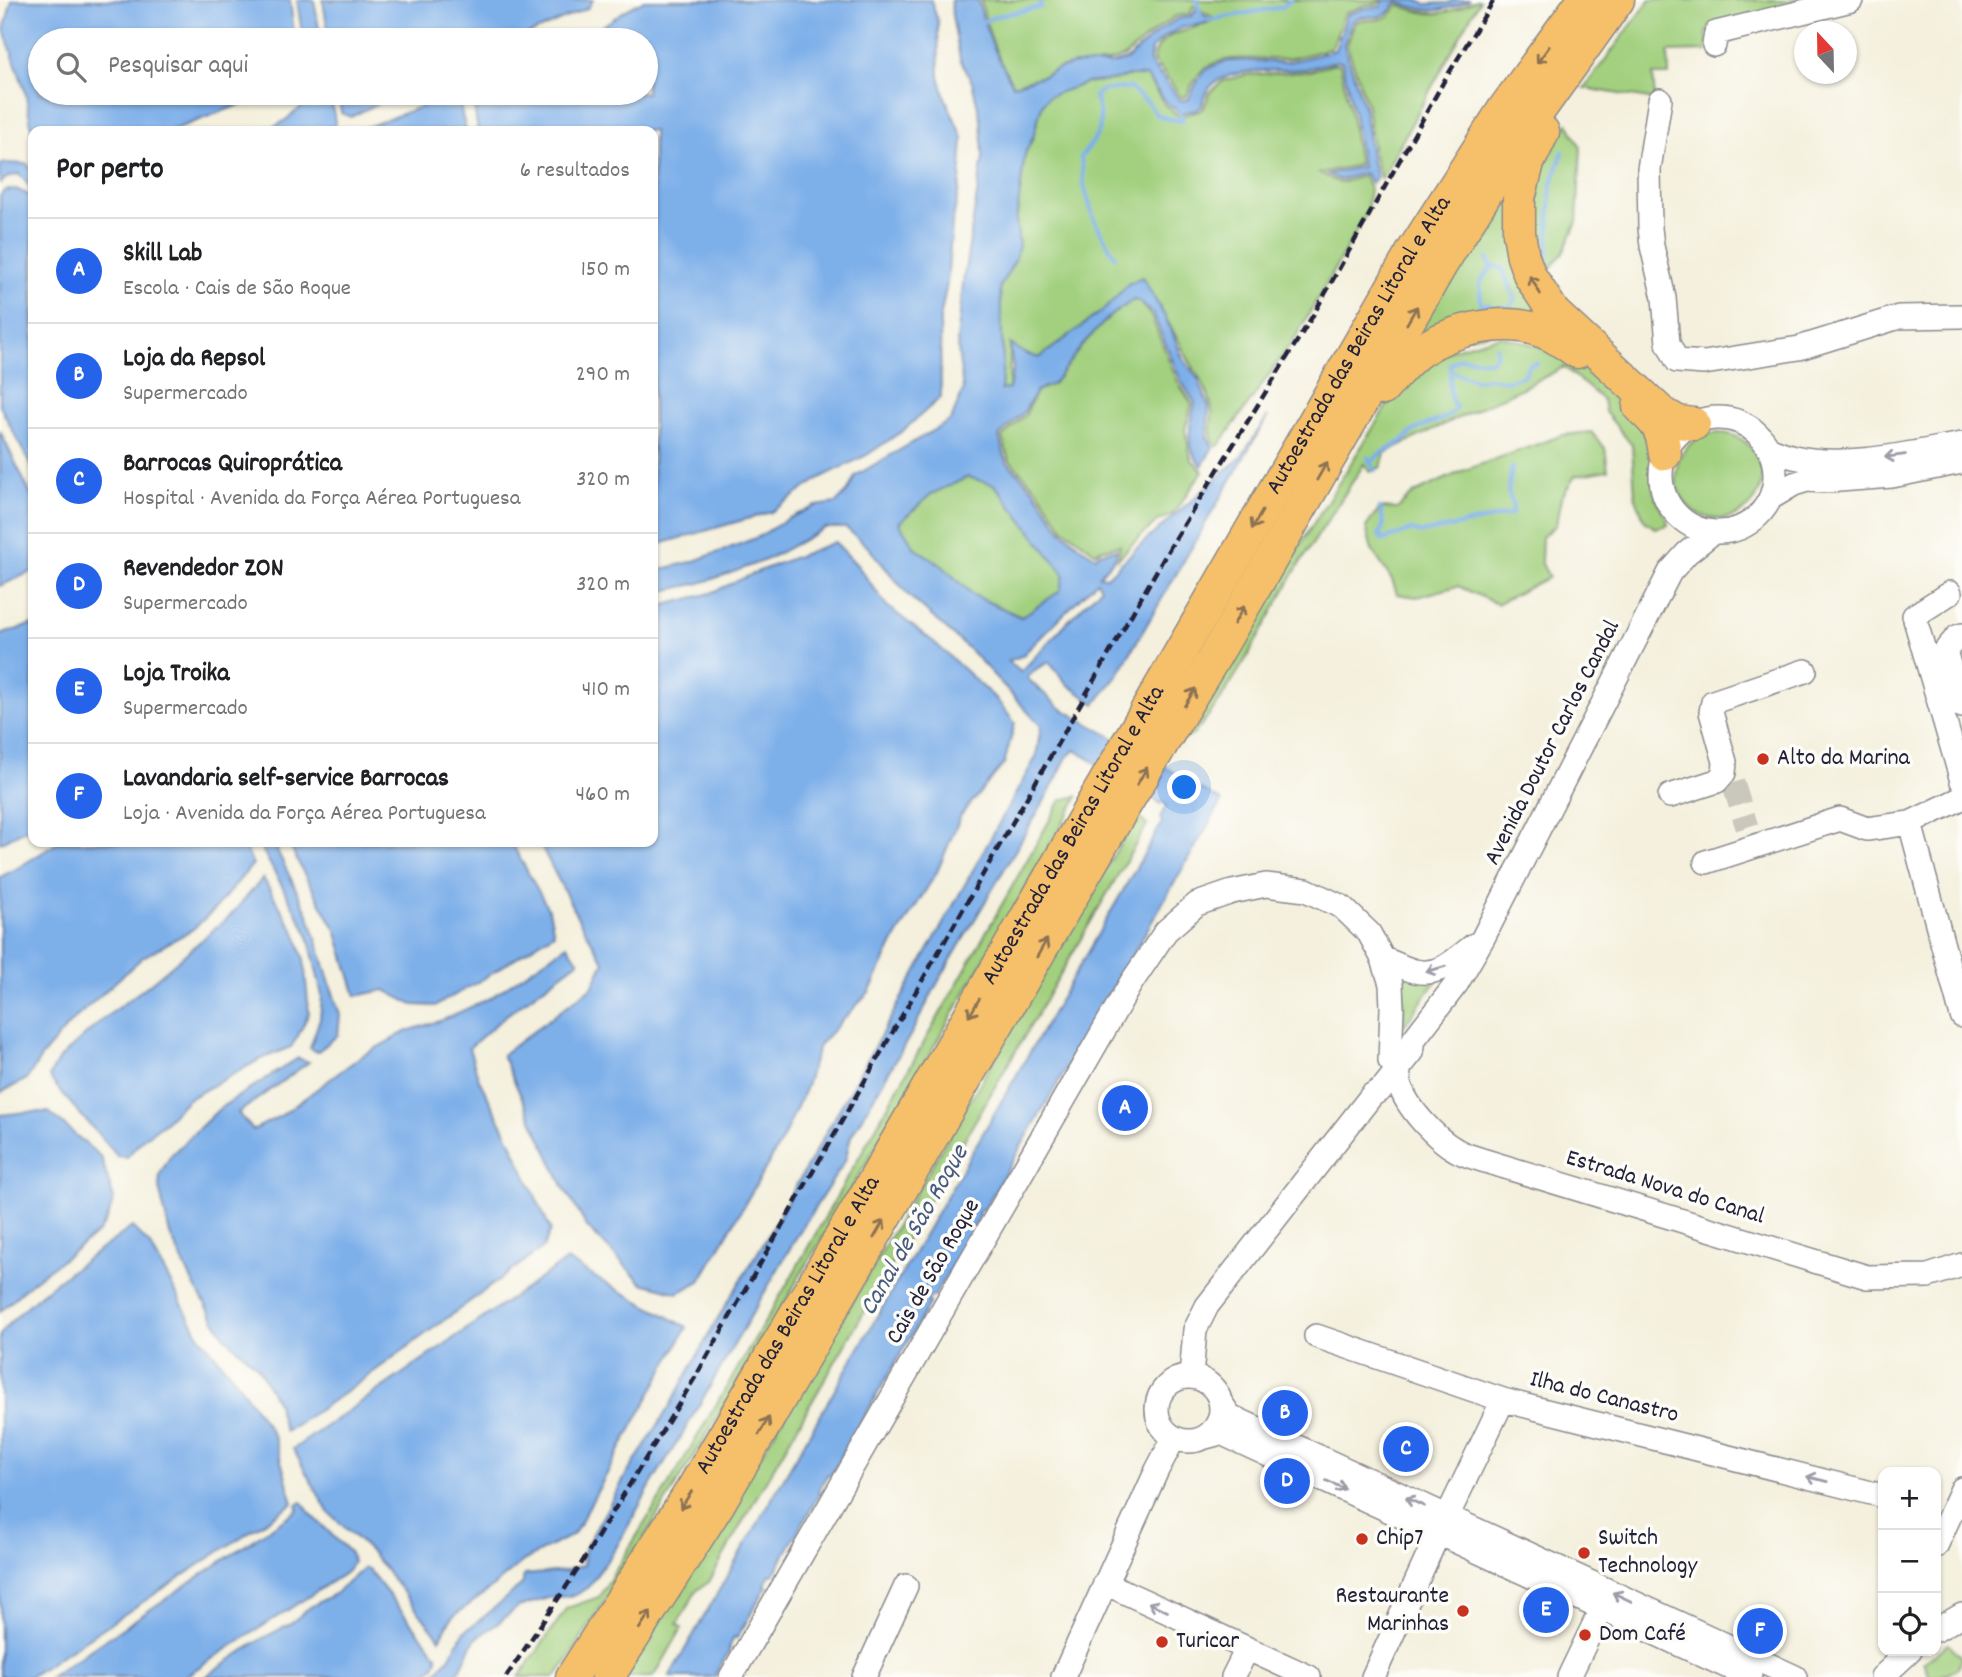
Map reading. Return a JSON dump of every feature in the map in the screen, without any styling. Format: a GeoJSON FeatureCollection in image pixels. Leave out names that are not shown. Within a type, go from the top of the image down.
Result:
{"type":"FeatureCollection","features":[{"type":"Feature","properties":{"kind":"highway","name":"Autoestrada das Beiras Litoral e Alta"},"geometry":{"type":"LineString","coordinates":[[608,1677],[718,1505],[1152,729],[1413,251],[1504,109],[1583,0]]}},
{"type":"Feature","properties":{"kind":"highway","name":"Autoestrada das Beiras Litoral e Alta"},"geometry":{"type":"LineString","coordinates":[[1152,729],[1214,658],[1441,265],[1528,126],[1618,0]]}},
{"type":"Feature","properties":{"kind":"highway"},"geometry":{"type":"LineString","coordinates":[[1568,70],[1528,163],[1519,198],[1519,233],[1523,257],[1530,276],[1554,313],[1661,412],[1678,422],[1694,424]]}},
{"type":"Feature","properties":{"kind":"highway"},"geometry":{"type":"LineString","coordinates":[[1341,438],[1402,366],[1420,351],[1441,339],[1465,331],[1490,326],[1516,327],[1542,331],[1563,341],[1590,362],[1654,421],[1662,435],[1665,454]]}},
{"type":"Feature","properties":{"kind":"highway","name":"Autoestrada das Beiras Litoral e Alta"},"geometry":{"type":"LineString","coordinates":[[572,1677],[692,1490],[1107,808]]}},
{"type":"Feature","properties":{"kind":"street"},"geometry":{"type":"LineString","coordinates":[[1714,45],[1716,33],[1852,0]]}},
{"type":"Feature","properties":{"kind":"street"},"geometry":{"type":"LineString","coordinates":[[1660,100],[1649,169],[1650,228],[1664,298],[1668,343],[1677,361],[1704,363],[1799,348],[1899,317],[1962,316]]}},
{"type":"Feature","properties":{"kind":"street"},"geometry":{"type":"LineString","coordinates":[[1774,496],[1776,474],[1772,456],[1764,441],[1752,429],[1737,421],[1720,418],[1694,424],[1677,435],[1668,446],[1661,464],[1661,483],[1667,502],[1679,518],[1694,528],[1712,533],[1743,527],[1756,518],[1774,496],[1807,480],[1892,476],[1962,463]]}},
{"type":"Feature","properties":{"kind":"street"},"geometry":{"type":"LineString","coordinates":[[1768,448],[1792,456],[1827,461],[1889,457],[1962,444]]}},
{"type":"Feature","properties":{"kind":"street","name":"Avenida Doutor Carlos Candal"},"geometry":{"type":"LineString","coordinates":[[1670,572],[1679,518]]}},
{"type":"Feature","properties":{"kind":"street","name":"Avenida Doutor Carlos Candal"},"geometry":{"type":"LineString","coordinates":[[1191,1377],[1195,1330],[1207,1306],[1372,1095],[1383,1088],[1394,1065],[1412,1052],[1414,1039],[1457,984],[1670,572],[1687,553],[1712,533]]}},
{"type":"Feature","properties":{"kind":"street"},"geometry":{"type":"LineString","coordinates":[[1950,593],[1914,617],[1954,691]]}},
{"type":"Feature","properties":{"kind":"street"},"geometry":{"type":"LineString","coordinates":[[1962,635],[1945,650],[1954,691],[1962,781]]}},
{"type":"Feature","properties":{"kind":"street"},"geometry":{"type":"LineString","coordinates":[[1670,796],[1728,778],[1711,712],[1713,702],[1805,671]]}},
{"type":"Feature","properties":{"kind":"street"},"geometry":{"type":"LineString","coordinates":[[1706,862],[1750,836],[1840,819],[1867,829],[1910,823],[1962,798]]}},
{"type":"Feature","properties":{"kind":"street"},"geometry":{"type":"LineString","coordinates":[[1910,823],[1962,1016]]}},
{"type":"Feature","properties":{"kind":"street","name":"Cais de São Roque"},"geometry":{"type":"LineString","coordinates":[[731,1677],[1131,983],[1166,932],[1197,904],[1232,892],[1266,885],[1306,890],[1342,907],[1369,933],[1384,959]]}},
{"type":"Feature","properties":{"kind":"street","name":"Avenida Doutor Carlos Candal"},"geometry":{"type":"LineString","coordinates":[[1384,959],[1414,971],[1431,972],[1444,968],[1483,938]]}},
{"type":"Feature","properties":{"kind":"street"},"geometry":{"type":"LineString","coordinates":[[1384,959],[1391,984],[1394,1065]]}},
{"type":"Feature","properties":{"kind":"street","name":"Estrada Nova do Canal"},"geometry":{"type":"LineString","coordinates":[[1394,1065],[1400,1086],[1412,1107],[1433,1133],[1459,1152],[1867,1277],[1928,1276],[1962,1265]]}},
{"type":"Feature","properties":{"kind":"street","name":"Ilha do Canastro"},"geometry":{"type":"LineString","coordinates":[[1316,1336],[1503,1400],[1878,1495]]}},
{"type":"Feature","properties":{"kind":"street"},"geometry":{"type":"LineString","coordinates":[[1649,1621],[1601,1610],[1443,1525],[1230,1416],[1211,1384],[1201,1379],[1180,1378],[1162,1391],[1157,1411],[1160,1422],[1174,1438],[1196,1440],[1221,1433],[1443,1525],[1682,1636],[1795,1677]]}},
{"type":"Feature","properties":{"kind":"street"},"geometry":{"type":"LineString","coordinates":[[1373,1677],[1503,1400]]}},
{"type":"Feature","properties":{"kind":"street"},"geometry":{"type":"LineString","coordinates":[[1206,1437],[1219,1422],[1221,1403]]}},
{"type":"Feature","properties":{"kind":"street"},"geometry":{"type":"LineString","coordinates":[[1063,1677],[1174,1438]]}},
{"type":"Feature","properties":{"kind":"street"},"geometry":{"type":"LineString","coordinates":[[1941,1535],[1962,1489]]}},
{"type":"Feature","properties":{"kind":"street"},"geometry":{"type":"LineString","coordinates":[[1105,1583],[1309,1677]]}},
{"type":"Feature","properties":{"kind":"street"},"geometry":{"type":"LineString","coordinates":[[864,1677],[906,1586]]}},
{"type":"Feature","properties":{"kind":"street"},"geometry":{"type":"LineString","coordinates":[[1569,1677],[1601,1610]]}},
{"type":"Feature","properties":{"kind":"street"},"geometry":{"type":"LineString","coordinates":[[1941,1627],[1962,1615]]}},
{"type":"Feature","properties":{"kind":"street"},"geometry":{"type":"LineString","coordinates":[[1682,1636],[1750,1677]]}},
{"type":"Feature","properties":{"kind":"street"},"geometry":{"type":"LineString","coordinates":[[1233,1677],[1247,1649]]}},
{"type":"Feature","properties":{"kind":"street"},"geometry":{"type":"LineString","coordinates":[[1882,1677],[1905,1656]]}},
{"type":"Feature","properties":{"kind":"green space"},"geometry":{"type":"Polygon","coordinates":[[[981,0],[1382,0],[1378,4],[1365,5],[1345,13],[1332,47],[1290,58],[1243,58],[1213,64],[1201,71],[1186,97],[1181,97],[1153,62],[1161,43],[1169,37],[1216,19],[1193,6],[1190,14],[1176,16],[1124,57],[1090,65],[1075,64],[1013,85],[993,44],[981,0]]]}},
{"type":"Feature","properties":{"kind":"green space"},"geometry":{"type":"Polygon","coordinates":[[[1480,0],[1381,179],[1375,161],[1367,105],[1347,45],[1354,24],[1360,20],[1378,20],[1389,16],[1398,5],[1421,12],[1438,13],[1480,0]]]}},
{"type":"Feature","properties":{"kind":"green space"},"geometry":{"type":"Polygon","coordinates":[[[1650,0],[1825,0],[1707,32],[1707,51],[1668,52],[1669,75],[1653,75],[1655,100],[1584,88],[1650,0]]]}},
{"type":"Feature","properties":{"kind":"green space"},"geometry":{"type":"Polygon","coordinates":[[[1340,64],[1359,165],[1320,173],[1340,183],[1363,176],[1370,188],[1367,213],[1295,338],[1220,444],[1216,447],[1211,434],[1212,411],[1209,397],[1142,277],[1128,284],[1106,308],[1039,358],[1010,344],[1009,389],[1001,390],[1003,361],[1000,287],[1015,260],[1019,245],[1016,222],[1025,154],[1042,105],[1048,96],[1086,83],[1146,76],[1165,105],[1179,116],[1204,108],[1209,93],[1223,81],[1245,75],[1310,71],[1340,64]]]}},
{"type":"Feature","properties":{"kind":"green space"},"geometry":{"type":"Polygon","coordinates":[[[1568,123],[1581,148],[1577,222],[1564,251],[1550,269],[1543,261],[1539,249],[1536,218],[1546,162],[1568,123]]]}},
{"type":"Feature","properties":{"kind":"green space"},"geometry":{"type":"Polygon","coordinates":[[[1512,177],[1553,323],[1411,346],[1442,288],[1512,177]]]}},
{"type":"Feature","properties":{"kind":"green space"},"geometry":{"type":"Polygon","coordinates":[[[1133,300],[1139,301],[1151,316],[1178,382],[1192,404],[1185,430],[1191,459],[1203,471],[1173,514],[1158,521],[1118,559],[1120,545],[1096,553],[1063,528],[1037,489],[1009,460],[1002,437],[1026,414],[1036,391],[1053,384],[1084,343],[1110,316],[1133,300]]]}},
{"type":"Feature","properties":{"kind":"green space"},"geometry":{"type":"Polygon","coordinates":[[[1500,336],[1565,353],[1587,368],[1641,420],[1656,449],[1652,483],[1668,525],[1655,528],[1645,521],[1635,496],[1632,445],[1605,412],[1603,400],[1564,367],[1385,453],[1381,467],[1370,472],[1364,464],[1297,568],[1219,702],[1194,734],[1180,744],[1218,677],[1401,383],[1429,356],[1500,336]]]}},
{"type":"Feature","properties":{"kind":"green space"},"geometry":{"type":"Polygon","coordinates":[[[1591,432],[1605,448],[1608,470],[1575,476],[1561,498],[1556,525],[1542,537],[1541,562],[1549,577],[1497,604],[1458,586],[1417,597],[1397,594],[1392,580],[1372,550],[1366,527],[1380,508],[1397,509],[1414,493],[1465,470],[1563,435],[1591,432]]]}},
{"type":"Feature","properties":{"kind":"green space"},"geometry":{"type":"Polygon","coordinates":[[[1719,433],[1735,437],[1749,446],[1758,460],[1762,476],[1758,492],[1749,506],[1735,515],[1719,519],[1703,515],[1689,506],[1680,492],[1676,476],[1680,460],[1689,446],[1703,437],[1719,433]]]}},
{"type":"Feature","properties":{"kind":"green space"},"geometry":{"type":"Polygon","coordinates":[[[968,477],[995,485],[1064,574],[1061,591],[1021,617],[973,595],[941,565],[915,548],[899,523],[931,494],[968,477]]]}},
{"type":"Feature","properties":{"kind":"green space"},"geometry":{"type":"Polygon","coordinates":[[[1077,796],[902,1102],[700,1446],[573,1652],[556,1677],[519,1677],[567,1608],[599,1597],[789,1281],[1061,800],[1077,796]]]}},
{"type":"Feature","properties":{"kind":"green space"},"geometry":{"type":"Polygon","coordinates":[[[1138,817],[1147,825],[709,1582],[697,1590],[677,1624],[682,1628],[654,1677],[625,1677],[805,1382],[1138,817]]]}},
{"type":"Feature","properties":{"kind":"green space"},"geometry":{"type":"Polygon","coordinates":[[[1398,972],[1440,975],[1404,1026],[1403,991],[1398,972]]]}},
{"type":"Feature","properties":{"kind":"green space"},"geometry":{"type":"Polygon","coordinates":[[[1948,1644],[1962,1657],[1961,1662],[1951,1672],[1930,1677],[1923,1662],[1933,1656],[1941,1656],[1941,1650],[1948,1644]]]}},
{"type":"Feature","properties":{"kind":"water"},"geometry":{"type":"Polygon","coordinates":[[[12,0],[290,0],[294,28],[28,28],[28,105],[239,105],[183,126],[31,126],[25,91],[4,30],[12,0]]]}},
{"type":"Feature","properties":{"kind":"water"},"geometry":{"type":"Polygon","coordinates":[[[297,0],[314,0],[319,28],[301,28],[297,0]]]}},
{"type":"Feature","properties":{"kind":"water"},"geometry":{"type":"Polygon","coordinates":[[[323,0],[593,0],[588,8],[543,28],[327,28],[323,0]]]}},
{"type":"Feature","properties":{"kind":"water"},"geometry":{"type":"Polygon","coordinates":[[[644,0],[931,0],[938,22],[939,76],[946,100],[963,138],[960,183],[940,319],[941,397],[904,430],[867,455],[820,478],[771,512],[658,545],[658,126],[477,126],[474,105],[658,105],[658,28],[600,28],[644,0]]]}},
{"type":"Feature","properties":{"kind":"water"},"geometry":{"type":"Polygon","coordinates":[[[951,0],[978,0],[992,44],[1013,85],[1075,64],[1112,64],[1126,60],[1159,31],[1177,19],[1192,16],[1195,10],[1211,19],[1203,24],[1183,27],[1164,37],[1151,50],[1150,63],[1180,100],[1188,100],[1202,74],[1224,62],[1286,62],[1335,50],[1347,15],[1365,8],[1380,7],[1384,0],[1417,0],[1426,4],[1470,0],[1441,10],[1417,8],[1397,2],[1388,13],[1378,17],[1359,17],[1351,23],[1344,45],[1364,106],[1377,178],[1371,183],[1364,173],[1340,180],[1328,174],[1362,167],[1342,61],[1305,69],[1238,73],[1215,83],[1204,96],[1202,106],[1180,113],[1167,103],[1146,76],[1086,83],[1049,96],[1042,105],[1025,154],[1016,222],[1019,245],[1015,260],[1000,287],[1003,361],[1001,390],[1009,389],[1013,369],[1010,344],[1039,358],[1106,308],[1128,284],[1142,277],[1166,318],[1183,358],[1198,379],[1209,407],[1207,437],[1213,447],[1202,466],[1190,444],[1195,403],[1181,381],[1153,314],[1139,301],[1133,300],[1110,316],[1084,343],[1053,384],[1036,391],[1024,412],[999,436],[1006,461],[1034,490],[1061,530],[1082,548],[1096,557],[1100,553],[1117,549],[1115,558],[1099,576],[1107,577],[1240,458],[1268,416],[1117,676],[1095,704],[1067,684],[1049,662],[1027,678],[1059,707],[1179,775],[1171,791],[1175,793],[1183,780],[1222,801],[984,1210],[981,1209],[978,1214],[980,1216],[934,1297],[931,1296],[928,1301],[930,1303],[830,1476],[827,1475],[818,1491],[820,1493],[773,1575],[770,1574],[765,1584],[767,1586],[737,1638],[734,1637],[728,1648],[730,1650],[714,1677],[669,1677],[1162,823],[1160,817],[1167,805],[1162,802],[1161,804],[1075,750],[1067,757],[851,1136],[845,1161],[800,1231],[616,1548],[588,1587],[576,1595],[548,1598],[518,1607],[475,1639],[460,1670],[453,1677],[431,1677],[449,1658],[465,1631],[523,1583],[525,1575],[565,1571],[583,1565],[585,1548],[766,1239],[1036,757],[1041,726],[971,651],[909,596],[868,547],[846,528],[825,528],[768,559],[700,583],[658,592],[658,570],[727,549],[758,537],[789,518],[816,506],[836,503],[848,491],[855,476],[951,420],[963,390],[957,341],[963,283],[983,157],[981,120],[972,82],[960,59],[951,0]],[[968,477],[931,494],[899,523],[915,548],[941,565],[973,595],[1021,617],[1060,591],[1064,574],[995,485],[968,477]],[[1097,581],[1022,656],[1008,661],[1021,672],[1101,588],[1097,581]]]}},
{"type":"Feature","properties":{"kind":"water"},"geometry":{"type":"Polygon","coordinates":[[[304,105],[332,105],[335,126],[275,126],[304,105]]]}},
{"type":"Feature","properties":{"kind":"water"},"geometry":{"type":"Polygon","coordinates":[[[340,105],[375,105],[351,117],[341,113],[340,105]]]}},
{"type":"Feature","properties":{"kind":"water"},"geometry":{"type":"Polygon","coordinates":[[[425,105],[460,105],[465,126],[369,126],[425,105]]]}},
{"type":"Feature","properties":{"kind":"water"},"geometry":{"type":"Polygon","coordinates":[[[4,163],[27,164],[28,184],[19,174],[0,183],[0,166],[4,163]]]}},
{"type":"Feature","properties":{"kind":"water"},"geometry":{"type":"Polygon","coordinates":[[[16,189],[28,195],[28,460],[0,406],[0,196],[4,191],[16,189]]]}},
{"type":"Feature","properties":{"kind":"water"},"geometry":{"type":"Polygon","coordinates":[[[0,431],[28,489],[28,573],[0,586],[0,431]]]}},
{"type":"Feature","properties":{"kind":"water"},"geometry":{"type":"Polygon","coordinates":[[[835,542],[857,565],[887,606],[935,643],[996,699],[1015,723],[1004,764],[961,815],[937,872],[894,941],[870,991],[819,1045],[805,1089],[782,1140],[700,1281],[678,1293],[642,1283],[587,1227],[563,1186],[502,1055],[592,987],[604,962],[542,847],[658,847],[658,607],[711,593],[835,542]]]}},
{"type":"Feature","properties":{"kind":"water"},"geometry":{"type":"Polygon","coordinates":[[[28,626],[28,829],[0,843],[0,635],[28,626]]]}},
{"type":"Feature","properties":{"kind":"water"},"geometry":{"type":"Polygon","coordinates":[[[51,847],[244,847],[253,864],[214,910],[192,930],[143,957],[71,1022],[42,1056],[27,1079],[0,1093],[0,877],[51,847]]]}},
{"type":"Feature","properties":{"kind":"water"},"geometry":{"type":"Polygon","coordinates":[[[261,847],[275,847],[309,916],[340,1015],[338,1035],[317,1052],[310,1048],[320,1018],[322,996],[307,932],[261,847]]]}},
{"type":"Feature","properties":{"kind":"water"},"geometry":{"type":"Polygon","coordinates":[[[290,847],[514,847],[549,910],[554,933],[480,981],[435,1006],[413,1005],[385,990],[356,996],[336,930],[290,847]]]}},
{"type":"Feature","properties":{"kind":"water"},"geometry":{"type":"Polygon","coordinates":[[[263,878],[296,934],[304,960],[309,1013],[298,1036],[291,1047],[259,1060],[188,1099],[127,1157],[117,1156],[49,1077],[59,1059],[102,1020],[151,983],[230,916],[263,878]]]}},
{"type":"Feature","properties":{"kind":"water"},"geometry":{"type":"Polygon","coordinates":[[[567,945],[579,961],[504,1017],[469,1048],[479,1080],[551,1230],[544,1247],[349,1390],[285,1432],[276,1401],[258,1367],[225,1337],[195,1287],[170,1235],[159,1188],[160,1174],[171,1155],[220,1108],[298,1058],[309,1062],[238,1113],[253,1130],[282,1115],[360,1057],[407,1031],[443,1020],[490,998],[567,945]]]}},
{"type":"Feature","properties":{"kind":"water"},"geometry":{"type":"Polygon","coordinates":[[[49,1112],[101,1157],[114,1199],[99,1232],[32,1282],[0,1312],[0,1115],[49,1112]]]}},
{"type":"Feature","properties":{"kind":"water"},"geometry":{"type":"Polygon","coordinates":[[[132,1227],[151,1246],[198,1334],[235,1379],[274,1436],[293,1503],[29,1677],[0,1677],[0,1335],[45,1291],[132,1227]]]}},
{"type":"Feature","properties":{"kind":"water"},"geometry":{"type":"Polygon","coordinates":[[[567,1260],[687,1327],[574,1534],[523,1561],[452,1617],[440,1639],[372,1553],[328,1512],[293,1449],[567,1260]]]}},
{"type":"Feature","properties":{"kind":"water"},"geometry":{"type":"Polygon","coordinates":[[[302,1502],[350,1553],[353,1562],[348,1571],[184,1677],[50,1677],[296,1511],[297,1505],[302,1502]]]}},
{"type":"Feature","properties":{"kind":"water"},"geometry":{"type":"Polygon","coordinates":[[[364,1568],[368,1569],[437,1655],[435,1665],[421,1677],[205,1677],[261,1639],[290,1624],[310,1607],[336,1593],[364,1568]]]}},
{"type":"Feature","properties":{"kind":"waterway"},"geometry":{"type":"LineString","coordinates":[[982,22],[997,16],[1041,7],[1039,0]]}},
{"type":"Feature","properties":{"kind":"waterway"},"geometry":{"type":"LineString","coordinates":[[1197,0],[1201,19]]}},
{"type":"Feature","properties":{"kind":"waterway"},"geometry":{"type":"LineString","coordinates":[[1208,20],[1282,7],[1291,0]]}},
{"type":"Feature","properties":{"kind":"waterway"},"geometry":{"type":"LineString","coordinates":[[1115,257],[1094,220],[1084,185],[1081,157],[1097,135],[1100,123],[1095,96],[1102,90],[1130,88],[1148,103],[1156,114],[1183,121],[1180,113]]}},
{"type":"Feature","properties":{"kind":"waterway"},"geometry":{"type":"LineString","coordinates":[[1547,268],[1551,186],[1563,152]]}},
{"type":"Feature","properties":{"kind":"waterway"},"geometry":{"type":"LineString","coordinates":[[1487,259],[1492,266],[1502,268],[1515,299],[1510,308],[1499,307],[1493,310],[1489,304],[1481,305],[1480,283],[1492,266]]}},
{"type":"Feature","properties":{"kind":"waterway"},"geometry":{"type":"LineString","coordinates":[[1451,371],[1450,364],[1460,358],[1490,361],[1496,356],[1496,347]]}},
{"type":"Feature","properties":{"kind":"waterway"},"geometry":{"type":"LineString","coordinates":[[1372,462],[1415,430],[1453,412],[1456,407],[1450,394],[1451,371],[1476,380],[1490,378],[1507,381],[1524,375],[1529,365],[1537,363]]}},
{"type":"Feature","properties":{"kind":"waterway"},"geometry":{"type":"LineString","coordinates":[[1368,458],[1375,470]]}},
{"type":"Feature","properties":{"kind":"waterway"},"geometry":{"type":"LineString","coordinates":[[1380,508],[1384,524],[1379,535],[1383,540],[1412,530],[1422,533],[1512,514],[1513,504],[1508,492],[1512,468]]}},
{"type":"Feature","properties":{"kind":"tunnel"},"geometry":{"type":"LineString","coordinates":[[1733,783],[1747,827]]}},
{"type":"Feature","properties":{"kind":"railway"},"geometry":{"type":"LineString","coordinates":[[506,1677],[578,1569],[696,1376],[1169,549],[1312,317],[1444,81],[1494,0]]}},
{"type":"Feature","properties":{"kind":"place","name":"Alto da Marina"},"geometry":{"type":"Point","coordinates":[1763,759]}},
{"type":"Feature","properties":{"kind":"place","name":"Skill Lab"},"geometry":{"type":"Point","coordinates":[1125,1108]}},
{"type":"Feature","properties":{"kind":"place","name":"Loja da Repsol"},"geometry":{"type":"Point","coordinates":[1285,1413]}},
{"type":"Feature","properties":{"kind":"place","name":"Barrocas Quiroprática"},"geometry":{"type":"Point","coordinates":[1406,1449]}},
{"type":"Feature","properties":{"kind":"place","name":"Revendedor ZON"},"geometry":{"type":"Point","coordinates":[1287,1481]}},
{"type":"Feature","properties":{"kind":"place","name":"Chip7"},"geometry":{"type":"Point","coordinates":[1362,1539]}},
{"type":"Feature","properties":{"kind":"place","name":"Switch Technology"},"geometry":{"type":"Point","coordinates":[1584,1553]}},
{"type":"Feature","properties":{"kind":"place","name":"Loja Troika"},"geometry":{"type":"Point","coordinates":[1546,1610]}},
{"type":"Feature","properties":{"kind":"place","name":"Restaurante Marinhas"},"geometry":{"type":"Point","coordinates":[1463,1611]}},
{"type":"Feature","properties":{"kind":"place","name":"Lavandaria self-service Barrocas"},"geometry":{"type":"Point","coordinates":[1760,1631]}},
{"type":"Feature","properties":{"kind":"place","name":"Dom Café"},"geometry":{"type":"Point","coordinates":[1585,1635]}},
{"type":"Feature","properties":{"kind":"place","name":"Turicar"},"geometry":{"type":"Point","coordinates":[1162,1642]}},
{"type":"Feature","properties":{"kind":"water label","name":"Canal de São Roque"},"geometry":{"type":"Point","coordinates":[915,1231]}}]}
